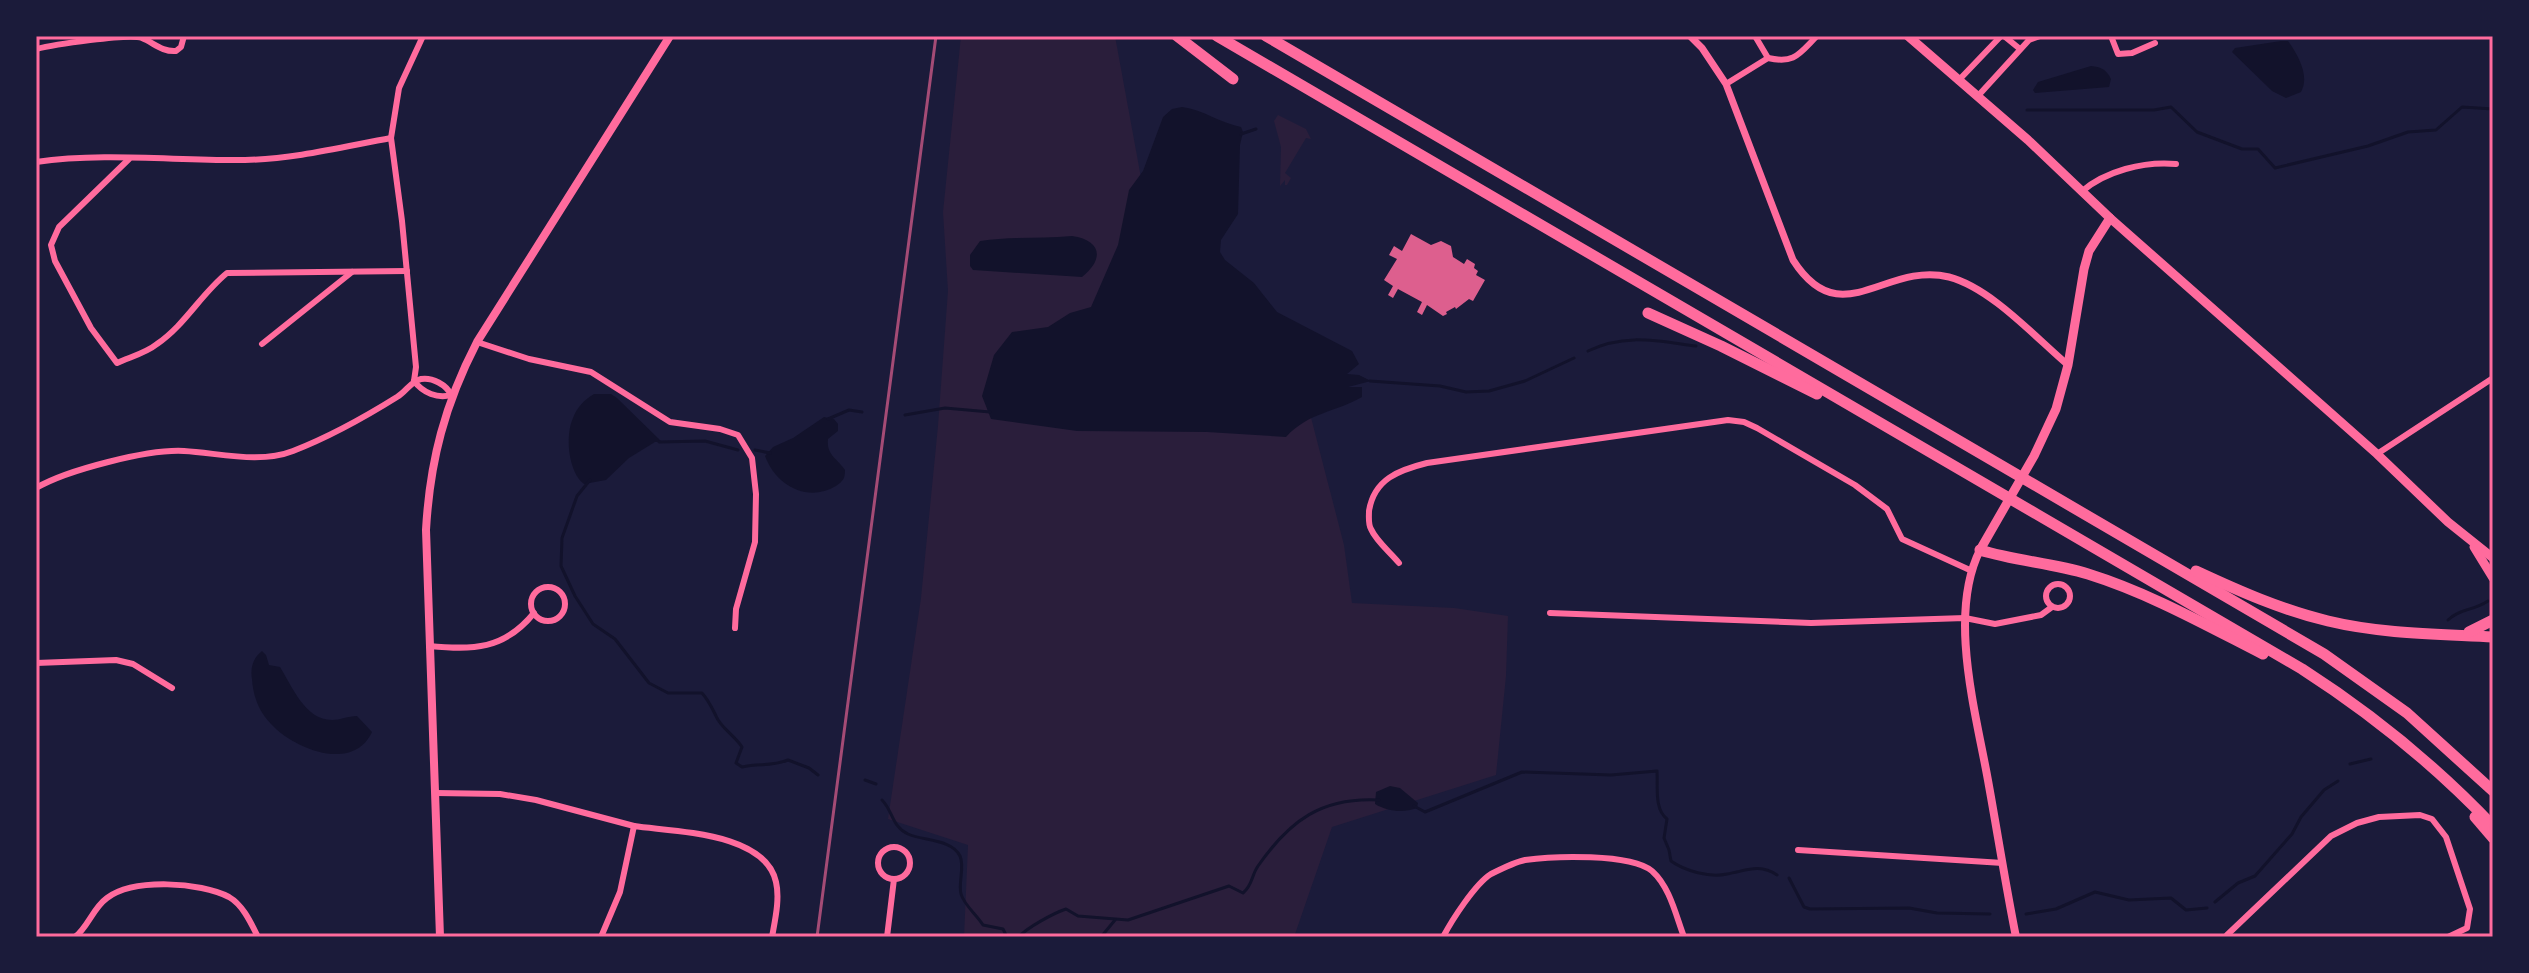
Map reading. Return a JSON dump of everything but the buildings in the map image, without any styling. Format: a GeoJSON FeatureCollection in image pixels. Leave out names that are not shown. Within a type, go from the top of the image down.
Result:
{"type":"FeatureCollection","features":[{"type":"Feature","properties":{"kind":"highway"},"geometry":{"type":"LineString","coordinates":[[1177,36],[1233,79]]}},
{"type":"Feature","properties":{"kind":"highway"},"geometry":{"type":"LineString","coordinates":[[1217,36],[2331,688],[2437,771],[2493,826]]}},
{"type":"Feature","properties":{"kind":"highway"},"geometry":{"type":"LineString","coordinates":[[1266,36],[2144,548],[2352,673],[2433,735],[2493,791]]}},
{"type":"Feature","properties":{"kind":"highway"},"geometry":{"type":"LineString","coordinates":[[1648,313],[1733,351],[1920,446]]}},
{"type":"Feature","properties":{"kind":"highway"},"geometry":{"type":"LineString","coordinates":[[2144,548],[2254,597],[2312,617],[2383,630],[2493,637]]}},
{"type":"Feature","properties":{"kind":"highway"},"geometry":{"type":"LineString","coordinates":[[1980,550],[2074,570],[2132,590],[2331,688]]}},
{"type":"Feature","properties":{"kind":"highway"},"geometry":{"type":"LineString","coordinates":[[2455,635],[2479,629],[2493,620]]}},
{"type":"Feature","properties":{"kind":"highway"},"geometry":{"type":"LineString","coordinates":[[2437,771],[2493,838]]}},
{"type":"Feature","properties":{"kind":"main road"},"geometry":{"type":"LineString","coordinates":[[440,937],[429,646],[427,508],[432,464],[451,395],[477,342],[670,36]]}},
{"type":"Feature","properties":{"kind":"main road"},"geometry":{"type":"LineString","coordinates":[[1908,36],[2028,140],[2081,192],[2377,454],[2470,541],[2493,558]]}},
{"type":"Feature","properties":{"kind":"main road"},"geometry":{"type":"LineString","coordinates":[[2016,937],[1970,669],[1965,618],[1972,571],[1980,550],[2034,456],[2056,409],[2068,365],[2089,251],[2110,218]]}},
{"type":"Feature","properties":{"kind":"main road"},"geometry":{"type":"LineString","coordinates":[[2470,541],[2493,578]]}},
{"type":"Feature","properties":{"kind":"street"},"geometry":{"type":"LineString","coordinates":[[36,49],[56,43],[140,36],[170,52],[181,47],[184,36]]}},
{"type":"Feature","properties":{"kind":"street"},"geometry":{"type":"LineString","coordinates":[[36,488],[109,462],[153,452],[192,451],[251,457],[291,452],[399,397],[414,381],[416,367],[407,271],[391,138],[399,88],[423,36]]}},
{"type":"Feature","properties":{"kind":"street"},"geometry":{"type":"LineString","coordinates":[[1690,36],[1726,84],[1793,260],[1804,278],[1815,288],[1853,295],[1910,276],[1931,274],[1950,277],[1985,295],[2068,365]]}},
{"type":"Feature","properties":{"kind":"street"},"geometry":{"type":"LineString","coordinates":[[1755,36],[1768,58],[1780,61],[1794,59],[1817,36]]}},
{"type":"Feature","properties":{"kind":"street"},"geometry":{"type":"LineString","coordinates":[[1958,81],[2003,36],[2020,49]]}},
{"type":"Feature","properties":{"kind":"street"},"geometry":{"type":"LineString","coordinates":[[1977,97],[2029,40],[2040,36]]}},
{"type":"Feature","properties":{"kind":"street"},"geometry":{"type":"LineString","coordinates":[[2111,36],[2118,54],[2132,53],[2155,43]]}},
{"type":"Feature","properties":{"kind":"street"},"geometry":{"type":"LineString","coordinates":[[1726,84],[1768,58]]}},
{"type":"Feature","properties":{"kind":"street"},"geometry":{"type":"LineString","coordinates":[[36,162],[88,157],[249,160],[294,156],[391,138]]}},
{"type":"Feature","properties":{"kind":"street"},"geometry":{"type":"LineString","coordinates":[[129,159],[59,227],[51,245],[55,261],[91,328],[117,363],[156,345],[186,318],[204,293],[227,273],[407,271]]}},
{"type":"Feature","properties":{"kind":"street"},"geometry":{"type":"LineString","coordinates":[[2081,192],[2093,181],[2128,169],[2152,163],[2176,164]]}},
{"type":"Feature","properties":{"kind":"street"},"geometry":{"type":"LineString","coordinates":[[262,344],[352,272]]}},
{"type":"Feature","properties":{"kind":"street"},"geometry":{"type":"LineString","coordinates":[[477,342],[529,359],[591,372],[670,422],[720,429],[738,435],[752,458],[756,494],[755,542],[736,609],[735,628]]}},
{"type":"Feature","properties":{"kind":"street"},"geometry":{"type":"LineString","coordinates":[[2377,454],[2493,378]]}},
{"type":"Feature","properties":{"kind":"street"},"geometry":{"type":"LineString","coordinates":[[427,379],[447,387],[451,395],[440,397],[422,390],[414,381],[427,379]]}},
{"type":"Feature","properties":{"kind":"street"},"geometry":{"type":"LineString","coordinates":[[1399,563],[1371,530],[1369,517],[1376,489],[1388,477],[1427,463],[1728,420],[1757,428],[1855,485],[1887,509],[1902,539],[1972,571]]}},
{"type":"Feature","properties":{"kind":"street"},"geometry":{"type":"LineString","coordinates":[[1550,613],[1811,623],[1965,618],[2003,624],[2041,615],[2052,607],[2060,608],[2069,602],[2070,592],[2064,585],[2055,584],[2048,590],[2046,599],[2052,607]]}},
{"type":"Feature","properties":{"kind":"street"},"geometry":{"type":"LineString","coordinates":[[552,587],[563,594],[565,607],[558,618],[545,621],[534,613],[531,600],[539,589],[552,587]]}},
{"type":"Feature","properties":{"kind":"street"},"geometry":{"type":"LineString","coordinates":[[429,646],[473,649],[504,640],[534,613]]}},
{"type":"Feature","properties":{"kind":"street"},"geometry":{"type":"LineString","coordinates":[[36,663],[116,660],[133,664],[172,688]]}},
{"type":"Feature","properties":{"kind":"street"},"geometry":{"type":"LineString","coordinates":[[436,793],[512,796],[634,826],[728,841],[753,850],[773,870],[777,884],[772,937]]}},
{"type":"Feature","properties":{"kind":"street"},"geometry":{"type":"LineString","coordinates":[[2226,936],[2331,836],[2357,823],[2379,817],[2420,815],[2432,819],[2446,837],[2470,909],[2467,928],[2448,937]]}},
{"type":"Feature","properties":{"kind":"street"},"geometry":{"type":"LineString","coordinates":[[601,937],[620,892],[634,826]]}},
{"type":"Feature","properties":{"kind":"street"},"geometry":{"type":"LineString","coordinates":[[896,847],[906,853],[910,864],[905,875],[894,879],[882,873],[878,862],[883,852],[896,847]]}},
{"type":"Feature","properties":{"kind":"street"},"geometry":{"type":"LineString","coordinates":[[1798,850],[2003,863]]}},
{"type":"Feature","properties":{"kind":"street"},"geometry":{"type":"LineString","coordinates":[[1443,937],[1489,876],[1522,860],[1577,858],[1625,862],[1651,871],[1666,891],[1684,937]]}},
{"type":"Feature","properties":{"kind":"street"},"geometry":{"type":"LineString","coordinates":[[887,937],[894,879]]}},
{"type":"Feature","properties":{"kind":"street"},"geometry":{"type":"LineString","coordinates":[[75,937],[83,931],[106,898],[150,884],[191,886],[230,898],[246,914],[258,937]]}},
{"type":"Feature","properties":{"kind":"shaded area"},"geometry":{"type":"Polygon","coordinates":[[[961,36],[1115,36],[1166,314],[1300,375],[1344,545],[1352,603],[1454,608],[1508,616],[1506,676],[1496,775],[1332,827],[1294,937],[964,937],[968,845],[888,819],[921,598],[938,426],[948,291],[943,212],[961,36]]]}},
{"type":"Feature","properties":{"kind":"shaded area"},"geometry":{"type":"Polygon","coordinates":[[[2288,41],[2296,53],[2304,79],[2301,92],[2286,98],[2272,91],[2232,52],[2235,48],[2288,41]]]}},
{"type":"Feature","properties":{"kind":"shaded area"},"geometry":{"type":"Polygon","coordinates":[[[2091,66],[2107,73],[2111,79],[2109,87],[2035,93],[2033,90],[2038,82],[2091,66]]]}},
{"type":"Feature","properties":{"kind":"shaded area"},"geometry":{"type":"Polygon","coordinates":[[[1182,107],[1241,127],[1243,132],[1238,214],[1221,240],[1220,252],[1225,260],[1254,283],[1277,312],[1352,351],[1359,364],[1347,374],[1371,381],[1348,387],[1362,387],[1362,397],[1304,422],[1286,437],[1207,432],[1077,431],[991,419],[982,396],[994,355],[1012,332],[1048,327],[1070,313],[1091,307],[1118,245],[1129,190],[1143,171],[1163,117],[1172,109],[1182,107]]]}},
{"type":"Feature","properties":{"kind":"shaded area"},"geometry":{"type":"Polygon","coordinates":[[[1278,115],[1306,129],[1311,139],[1306,138],[1285,173],[1291,178],[1287,185],[1285,180],[1280,186],[1281,147],[1274,121],[1278,115]]]}},
{"type":"Feature","properties":{"kind":"shaded area"},"geometry":{"type":"Polygon","coordinates":[[[1072,236],[1089,242],[1096,251],[1094,264],[1082,277],[973,270],[970,266],[970,255],[980,241],[1072,236]]]}},
{"type":"Feature","properties":{"kind":"shaded area"},"geometry":{"type":"Polygon","coordinates":[[[594,394],[611,394],[617,398],[662,442],[655,442],[629,458],[606,480],[584,484],[571,462],[569,434],[577,410],[594,394]]]}},
{"type":"Feature","properties":{"kind":"shaded area"},"geometry":{"type":"Polygon","coordinates":[[[824,417],[834,419],[838,424],[838,431],[828,439],[828,444],[831,453],[845,470],[844,478],[825,491],[815,493],[794,489],[777,476],[765,456],[773,447],[824,417]]]}},
{"type":"Feature","properties":{"kind":"shaded area"},"geometry":{"type":"Polygon","coordinates":[[[262,651],[269,665],[280,667],[300,701],[314,714],[332,720],[357,716],[372,732],[363,744],[351,752],[323,753],[294,742],[271,724],[255,698],[251,671],[262,651]]]}},
{"type":"Feature","properties":{"kind":"shaded area"},"geometry":{"type":"Polygon","coordinates":[[[1390,786],[1400,788],[1418,803],[1417,808],[1396,811],[1375,804],[1376,792],[1390,786]]]}},
{"type":"Feature","properties":{"kind":"waterway"},"geometry":{"type":"LineString","coordinates":[[2027,110],[2154,110],[2171,107],[2197,132],[2242,149],[2258,149],[2275,168],[2368,146],[2408,132],[2436,130],[2462,107],[2493,109]]}},
{"type":"Feature","properties":{"kind":"waterway"},"geometry":{"type":"LineString","coordinates":[[1241,134],[1256,129]]}},
{"type":"Feature","properties":{"kind":"waterway"},"geometry":{"type":"LineString","coordinates":[[1588,351],[1628,340],[1696,346]]}},
{"type":"Feature","properties":{"kind":"waterway"},"geometry":{"type":"LineString","coordinates":[[1370,381],[1440,386],[1466,392],[1489,391],[1525,381],[1574,358]]}},
{"type":"Feature","properties":{"kind":"waterway"},"geometry":{"type":"LineString","coordinates":[[905,415],[945,408],[990,412]]}},
{"type":"Feature","properties":{"kind":"waterway"},"geometry":{"type":"LineString","coordinates":[[828,419],[849,410],[862,412]]}},
{"type":"Feature","properties":{"kind":"waterway"},"geometry":{"type":"LineString","coordinates":[[659,442],[705,441],[738,450]]}},
{"type":"Feature","properties":{"kind":"waterway"},"geometry":{"type":"LineString","coordinates":[[755,450],[770,453]]}},
{"type":"Feature","properties":{"kind":"waterway"},"geometry":{"type":"LineString","coordinates":[[590,480],[577,496],[562,538],[561,566],[593,624],[615,639],[649,683],[668,693],[702,693],[721,724],[742,747],[736,763],[742,767],[788,760],[818,775]]}},
{"type":"Feature","properties":{"kind":"waterway"},"geometry":{"type":"LineString","coordinates":[[2448,620],[2488,601]]}},
{"type":"Feature","properties":{"kind":"waterway"},"geometry":{"type":"LineString","coordinates":[[2350,764],[2371,759]]}},
{"type":"Feature","properties":{"kind":"waterway"},"geometry":{"type":"LineString","coordinates":[[1414,806],[1425,812],[1522,772],[1611,775],[1657,771],[1658,804],[1667,819],[1664,838],[1671,861],[1690,871],[1706,874],[1764,869],[1777,875]]}},
{"type":"Feature","properties":{"kind":"waterway"},"geometry":{"type":"LineString","coordinates":[[865,780],[876,784]]}},
{"type":"Feature","properties":{"kind":"waterway"},"geometry":{"type":"LineString","coordinates":[[2215,902],[2238,883],[2255,876],[2292,834],[2301,817],[2324,790],[2338,781]]}},
{"type":"Feature","properties":{"kind":"waterway"},"geometry":{"type":"LineString","coordinates":[[882,800],[903,831],[944,843],[956,850],[961,860],[960,889],[965,902],[983,925],[1003,929],[1007,937]]}},
{"type":"Feature","properties":{"kind":"waterway"},"geometry":{"type":"LineString","coordinates":[[1019,937],[1041,921],[1066,909],[1078,916],[1128,920],[1229,886],[1243,893],[1270,850],[1295,824],[1324,807],[1359,800],[1379,800]]}},
{"type":"Feature","properties":{"kind":"waterway"},"geometry":{"type":"LineString","coordinates":[[1789,878],[1804,907],[1810,909],[1909,908],[1937,913],[1990,914]]}},
{"type":"Feature","properties":{"kind":"waterway"},"geometry":{"type":"LineString","coordinates":[[2026,914],[2056,909],[2095,892],[2129,900],[2171,898],[2186,910],[2207,908]]}},
{"type":"Feature","properties":{"kind":"waterway"},"geometry":{"type":"LineString","coordinates":[[1101,937],[1115,920]]}},
{"type":"Feature","properties":{"kind":"railway"},"geometry":{"type":"LineString","coordinates":[[817,937],[936,36]]}}]}
